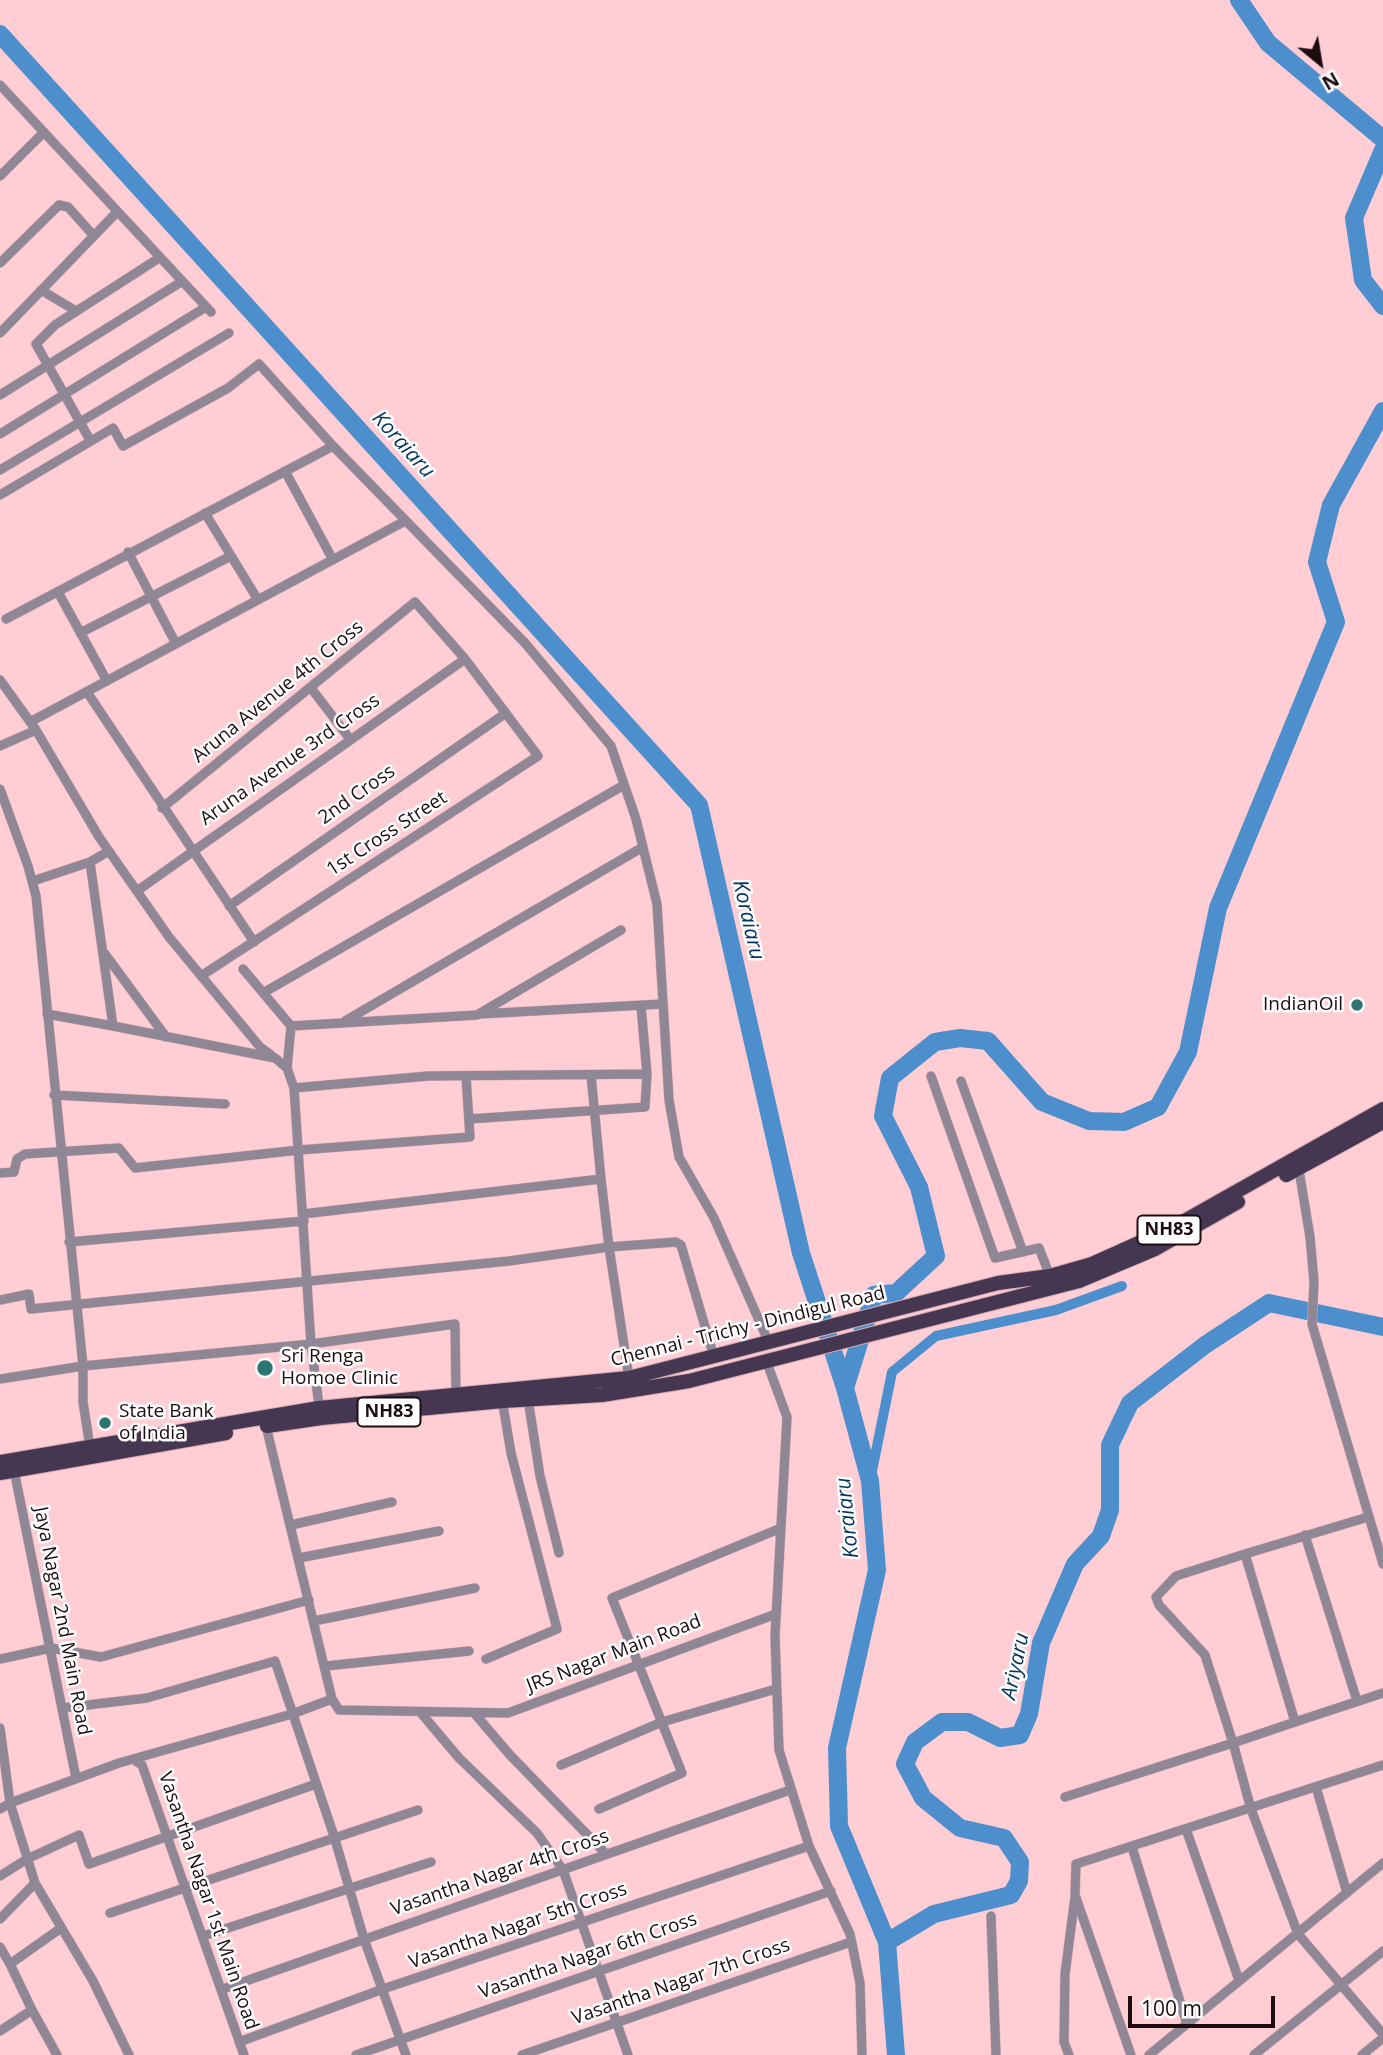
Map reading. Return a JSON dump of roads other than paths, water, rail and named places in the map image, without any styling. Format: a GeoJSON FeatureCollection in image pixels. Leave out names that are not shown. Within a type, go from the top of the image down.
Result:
{"type":"FeatureCollection","features":[{"type":"Feature","properties":{"kind":"highway","name":"Chennai - Trichy - Dindigul Road"},"geometry":{"type":"LineString","coordinates":[[7,1466],[90,1447],[456,1394],[502,1395],[528,1399],[652,1389],[773,1361],[1079,1280],[1146,1253],[1383,1110]]}},
{"type":"Feature","properties":{"kind":"highway","name":"Chennai - Trichy - Dindigul Road"},"geometry":{"type":"LineString","coordinates":[[7,1466],[266,1426],[320,1413],[502,1395],[629,1378],[998,1283],[1050,1276],[1092,1264],[1170,1229],[1383,1122]]}},
{"type":"Feature","properties":{"kind":"street"},"geometry":{"type":"LineString","coordinates":[[0,85],[208,309],[0,433]]}},
{"type":"Feature","properties":{"kind":"street"},"geometry":{"type":"LineString","coordinates":[[0,176],[44,132]]}},
{"type":"Feature","properties":{"kind":"street"},"geometry":{"type":"LineString","coordinates":[[0,262],[59,205],[68,207],[94,236]]}},
{"type":"Feature","properties":{"kind":"street"},"geometry":{"type":"LineString","coordinates":[[0,333],[117,212]]}},
{"type":"Feature","properties":{"kind":"street"},"geometry":{"type":"LineString","coordinates":[[90,440],[36,348],[39,339],[76,311],[159,258]]}},
{"type":"Feature","properties":{"kind":"street"},"geometry":{"type":"LineString","coordinates":[[0,395],[181,282]]}},
{"type":"Feature","properties":{"kind":"street"},"geometry":{"type":"LineString","coordinates":[[41,290],[76,311]]}},
{"type":"Feature","properties":{"kind":"street"},"geometry":{"type":"LineString","coordinates":[[0,470],[229,333]]}},
{"type":"Feature","properties":{"kind":"street"},"geometry":{"type":"LineString","coordinates":[[0,495],[113,428],[123,446],[228,388],[259,363],[333,446],[525,643],[611,746],[643,847],[657,904],[669,1100],[679,1157],[714,1218],[774,1342]]}},
{"type":"Feature","properties":{"kind":"street"},"geometry":{"type":"LineString","coordinates":[[6,619],[128,552],[333,446]]}},
{"type":"Feature","properties":{"kind":"street"},"geometry":{"type":"LineString","coordinates":[[285,471],[334,560]]}},
{"type":"Feature","properties":{"kind":"street"},"geometry":{"type":"LineString","coordinates":[[205,513],[258,600]]}},
{"type":"Feature","properties":{"kind":"street"},"geometry":{"type":"LineString","coordinates":[[0,747],[87,692],[175,642],[405,521]]}},
{"type":"Feature","properties":{"kind":"street"},"geometry":{"type":"LineString","coordinates":[[128,552],[175,642]]}},
{"type":"Feature","properties":{"kind":"street"},"geometry":{"type":"LineString","coordinates":[[80,633],[231,555]]}},
{"type":"Feature","properties":{"kind":"street"},"geometry":{"type":"LineString","coordinates":[[58,592],[107,681]]}},
{"type":"Feature","properties":{"kind":"street","name":"Aruna Avenue 4th Cross"},"geometry":{"type":"LineString","coordinates":[[162,808],[415,603],[465,659]]}},
{"type":"Feature","properties":{"kind":"street"},"geometry":{"type":"LineString","coordinates":[[465,659],[506,713]]}},
{"type":"Feature","properties":{"kind":"street","name":"Aruna Avenue 3rd Cross"},"geometry":{"type":"LineString","coordinates":[[137,891],[465,659]]}},
{"type":"Feature","properties":{"kind":"street"},"geometry":{"type":"LineString","coordinates":[[0,681],[33,726],[109,850],[169,937],[260,1047],[288,1068]]}},
{"type":"Feature","properties":{"kind":"street"},"geometry":{"type":"LineString","coordinates":[[311,688],[350,739]]}},
{"type":"Feature","properties":{"kind":"street"},"geometry":{"type":"LineString","coordinates":[[87,692],[254,942]]}},
{"type":"Feature","properties":{"kind":"street","name":"1st Cross Street"},"geometry":{"type":"LineString","coordinates":[[201,975],[538,756],[506,713]]}},
{"type":"Feature","properties":{"kind":"street","name":"2nd Cross"},"geometry":{"type":"LineString","coordinates":[[229,906],[506,713]]}},
{"type":"Feature","properties":{"kind":"street"},"geometry":{"type":"LineString","coordinates":[[263,993],[624,785]]}},
{"type":"Feature","properties":{"kind":"street"},"geometry":{"type":"LineString","coordinates":[[0,789],[4,814],[33,881],[83,1366],[83,1402],[90,1447]]}},
{"type":"Feature","properties":{"kind":"street"},"geometry":{"type":"LineString","coordinates":[[342,1023],[643,847]]}},
{"type":"Feature","properties":{"kind":"street"},"geometry":{"type":"LineString","coordinates":[[33,881],[90,862],[109,850]]}},
{"type":"Feature","properties":{"kind":"street"},"geometry":{"type":"LineString","coordinates":[[90,862],[113,1026]]}},
{"type":"Feature","properties":{"kind":"street"},"geometry":{"type":"LineString","coordinates":[[477,1014],[621,930]]}},
{"type":"Feature","properties":{"kind":"street"},"geometry":{"type":"LineString","coordinates":[[103,952],[166,1037]]}},
{"type":"Feature","properties":{"kind":"street"},"geometry":{"type":"LineString","coordinates":[[243,970],[291,1026],[288,1068],[294,1088],[311,1344],[320,1413]]}},
{"type":"Feature","properties":{"kind":"street"},"geometry":{"type":"LineString","coordinates":[[291,1026],[662,1004]]}},
{"type":"Feature","properties":{"kind":"street"},"geometry":{"type":"LineString","coordinates":[[469,1119],[645,1107],[647,1074],[641,1006]]}},
{"type":"Feature","properties":{"kind":"street"},"geometry":{"type":"LineString","coordinates":[[47,1014],[275,1058]]}},
{"type":"Feature","properties":{"kind":"street"},"geometry":{"type":"LineString","coordinates":[[294,1088],[466,1076],[647,1074]]}},
{"type":"Feature","properties":{"kind":"street"},"geometry":{"type":"LineString","coordinates":[[591,1075],[609,1247],[629,1378]]}},
{"type":"Feature","properties":{"kind":"street"},"geometry":{"type":"LineString","coordinates":[[0,1174],[14,1172],[18,1159],[24,1154],[119,1148],[135,1168],[299,1150],[470,1137],[466,1076]]}},
{"type":"Feature","properties":{"kind":"street"},"geometry":{"type":"LineString","coordinates":[[931,1076],[995,1258],[1039,1248],[1050,1276]]}},
{"type":"Feature","properties":{"kind":"street"},"geometry":{"type":"LineString","coordinates":[[961,1081],[1023,1252]]}},
{"type":"Feature","properties":{"kind":"street"},"geometry":{"type":"LineString","coordinates":[[54,1095],[225,1104]]}},
{"type":"Feature","properties":{"kind":"street"},"geometry":{"type":"LineString","coordinates":[[1297,1164],[1314,1282],[1312,1324],[1383,1564]]}},
{"type":"Feature","properties":{"kind":"street"},"geometry":{"type":"LineString","coordinates":[[69,1242],[304,1217],[601,1179]]}},
{"type":"Feature","properties":{"kind":"street"},"geometry":{"type":"LineString","coordinates":[[0,1300],[29,1294],[31,1309],[676,1242],[681,1245],[714,1357]]}},
{"type":"Feature","properties":{"kind":"street"},"geometry":{"type":"LineString","coordinates":[[0,1378],[83,1366],[311,1344],[454,1324],[456,1394]]}},
{"type":"Feature","properties":{"kind":"street"},"geometry":{"type":"LineString","coordinates":[[773,1361],[788,1417],[776,1614],[779,1751],[809,1846],[831,1891],[851,1942],[860,1983],[862,2055]]}},
{"type":"Feature","properties":{"kind":"street"},"geometry":{"type":"LineString","coordinates":[[486,1659],[556,1629],[511,1453],[502,1395]]}},
{"type":"Feature","properties":{"kind":"street"},"geometry":{"type":"LineString","coordinates":[[528,1399],[540,1476],[559,1553]]}},
{"type":"Feature","properties":{"kind":"street"},"geometry":{"type":"LineString","coordinates":[[0,1809],[76,1778],[136,1761],[174,1745],[292,1714],[331,1699],[326,1667],[266,1426]]}},
{"type":"Feature","properties":{"kind":"street","name":"Jaya Nagar 2nd Main Road"},"geometry":{"type":"LineString","coordinates":[[7,1466],[51,1648],[76,1778]]}},
{"type":"Feature","properties":{"kind":"street"},"geometry":{"type":"LineString","coordinates":[[291,1525],[392,1502]]}},
{"type":"Feature","properties":{"kind":"street"},"geometry":{"type":"LineString","coordinates":[[1362,2055],[1383,2036],[1298,1934],[1251,1809],[1205,1655],[1159,1605],[1156,1597],[1176,1576],[1368,1517]]}},
{"type":"Feature","properties":{"kind":"street"},"geometry":{"type":"LineString","coordinates":[[599,1809],[682,1773],[612,1598],[781,1528]]}},
{"type":"Feature","properties":{"kind":"street"},"geometry":{"type":"LineString","coordinates":[[299,1558],[439,1531]]}},
{"type":"Feature","properties":{"kind":"street"},"geometry":{"type":"LineString","coordinates":[[1304,1535],[1357,1700]]}},
{"type":"Feature","properties":{"kind":"street"},"geometry":{"type":"LineString","coordinates":[[1245,1554],[1295,1722]]}},
{"type":"Feature","properties":{"kind":"street"},"geometry":{"type":"LineString","coordinates":[[314,1621],[475,1588]]}},
{"type":"Feature","properties":{"kind":"street"},"geometry":{"type":"LineString","coordinates":[[0,1658],[51,1648],[101,1657],[309,1600]]}},
{"type":"Feature","properties":{"kind":"street","name":"JRS Nagar Main Road"},"geometry":{"type":"LineString","coordinates":[[331,1699],[338,1710],[508,1713],[639,1662],[776,1614]]}},
{"type":"Feature","properties":{"kind":"street"},"geometry":{"type":"LineString","coordinates":[[326,1667],[469,1651]]}},
{"type":"Feature","properties":{"kind":"street"},"geometry":{"type":"LineString","coordinates":[[62,1708],[147,1698],[275,1661],[334,1836],[364,1939],[406,2055]]}},
{"type":"Feature","properties":{"kind":"street"},"geometry":{"type":"LineString","coordinates":[[561,1765],[662,1722],[776,1689]]}},
{"type":"Feature","properties":{"kind":"street"},"geometry":{"type":"LineString","coordinates":[[1065,1797],[1383,1693]]}},
{"type":"Feature","properties":{"kind":"street"},"geometry":{"type":"LineString","coordinates":[[421,1713],[459,1758],[537,1833],[563,1870],[628,2055]]}},
{"type":"Feature","properties":{"kind":"street"},"geometry":{"type":"LineString","coordinates":[[475,1714],[510,1755],[606,1854]]}},
{"type":"Feature","properties":{"kind":"street"},"geometry":{"type":"LineString","coordinates":[[0,1732],[10,1803],[35,1883],[93,1981],[129,2055]]}},
{"type":"Feature","properties":{"kind":"street","name":"Vasantha Nagar 1st Main Road"},"geometry":{"type":"LineString","coordinates":[[136,1761],[142,1765],[244,2055]]}},
{"type":"Feature","properties":{"kind":"street"},"geometry":{"type":"LineString","coordinates":[[1069,2055],[1064,2042],[1065,1974],[1076,1864],[1383,1765]]}},
{"type":"Feature","properties":{"kind":"street"},"geometry":{"type":"LineString","coordinates":[[0,1876],[27,1859],[79,1835],[89,1864],[316,1784]]}},
{"type":"Feature","properties":{"kind":"street"},"geometry":{"type":"LineString","coordinates":[[1316,1787],[1347,1893]]}},
{"type":"Feature","properties":{"kind":"street","name":"Vasantha Nagar 4th Cross"},"geometry":{"type":"LineString","coordinates":[[223,1989],[790,1790]]}},
{"type":"Feature","properties":{"kind":"street"},"geometry":{"type":"LineString","coordinates":[[110,1913],[418,1810]]}},
{"type":"Feature","properties":{"kind":"street"},"geometry":{"type":"LineString","coordinates":[[1186,1829],[1239,1980]]}},
{"type":"Feature","properties":{"kind":"street","name":"Vasantha Nagar 5th Cross"},"geometry":{"type":"LineString","coordinates":[[239,2042],[383,1989],[809,1846]]}},
{"type":"Feature","properties":{"kind":"street"},"geometry":{"type":"LineString","coordinates":[[1132,1846],[1187,2024]]}},
{"type":"Feature","properties":{"kind":"street"},"geometry":{"type":"LineString","coordinates":[[203,1936],[347,1887],[431,1862]]}},
{"type":"Feature","properties":{"kind":"street"},"geometry":{"type":"LineString","coordinates":[[1149,2055],[1383,1863]]}},
{"type":"Feature","properties":{"kind":"street"},"geometry":{"type":"LineString","coordinates":[[0,1919],[35,1883]]}},
{"type":"Feature","properties":{"kind":"street","name":"Vasantha Nagar 6th Cross"},"geometry":{"type":"LineString","coordinates":[[356,2055],[831,1891]]}},
{"type":"Feature","properties":{"kind":"street"},"geometry":{"type":"LineString","coordinates":[[1075,1895],[1131,2055]]}},
{"type":"Feature","properties":{"kind":"street"},"geometry":{"type":"LineString","coordinates":[[991,1916],[996,2055]]}},
{"type":"Feature","properties":{"kind":"street"},"geometry":{"type":"LineString","coordinates":[[9,1964],[61,1928]]}},
{"type":"Feature","properties":{"kind":"street","name":"Vasantha Nagar 7th Cross"},"geometry":{"type":"LineString","coordinates":[[522,2055],[851,1942]]}},
{"type":"Feature","properties":{"kind":"street"},"geometry":{"type":"LineString","coordinates":[[0,1947],[57,2055]]}},
{"type":"Feature","properties":{"kind":"street"},"geometry":{"type":"LineString","coordinates":[[1254,2055],[1383,1951]]}},
{"type":"Feature","properties":{"kind":"street"},"geometry":{"type":"LineString","coordinates":[[0,2031],[32,2010]]}},
{"type":"Feature","properties":{"kind":"waterway"},"geometry":{"type":"LineString","coordinates":[[1239,0],[1268,43],[1383,139]]}},
{"type":"Feature","properties":{"kind":"waterway","name":"Koraiaru"},"geometry":{"type":"LineString","coordinates":[[0,34],[699,805],[801,1253],[845,1388],[870,1481],[877,1570],[837,1748],[839,1826],[887,1942],[896,2055]]}},
{"type":"Feature","properties":{"kind":"waterway"},"geometry":{"type":"LineString","coordinates":[[1383,150],[1354,218],[1363,280],[1383,306]]}},
{"type":"Feature","properties":{"kind":"waterway"},"geometry":{"type":"LineString","coordinates":[[845,1388],[874,1295],[896,1293],[936,1256],[919,1187],[883,1116],[890,1078],[935,1042],[960,1038],[988,1041],[1042,1102],[1089,1121],[1124,1122],[1158,1107],[1188,1052],[1218,908],[1336,622],[1317,562],[1331,505],[1383,411]]}},
{"type":"Feature","properties":{"kind":"waterway"},"geometry":{"type":"LineString","coordinates":[[870,1481],[892,1372],[936,1336],[1056,1310],[1122,1286]]}},
{"type":"Feature","properties":{"kind":"waterway","name":"Ariyaru"},"geometry":{"type":"LineString","coordinates":[[887,1942],[934,1914],[1011,1895],[1019,1881],[1020,1862],[1004,1838],[960,1828],[923,1798],[905,1764],[915,1742],[942,1722],[968,1722],[1000,1738],[1020,1735],[1029,1714],[1041,1643],[1075,1564],[1101,1536],[1110,1510],[1110,1445],[1130,1403],[1205,1345],[1269,1303],[1383,1327]]}},
{"type":"Feature","properties":{"kind":"place","name":"IndianOil"},"geometry":{"type":"Point","coordinates":[1357,1005]}},
{"type":"Feature","properties":{"kind":"place","name":"Sri Renga Homoe Clinic"},"geometry":{"type":"Point","coordinates":[265,1368]}},
{"type":"Feature","properties":{"kind":"place","name":"State Bank of India"},"geometry":{"type":"Point","coordinates":[105,1423]}}]}
